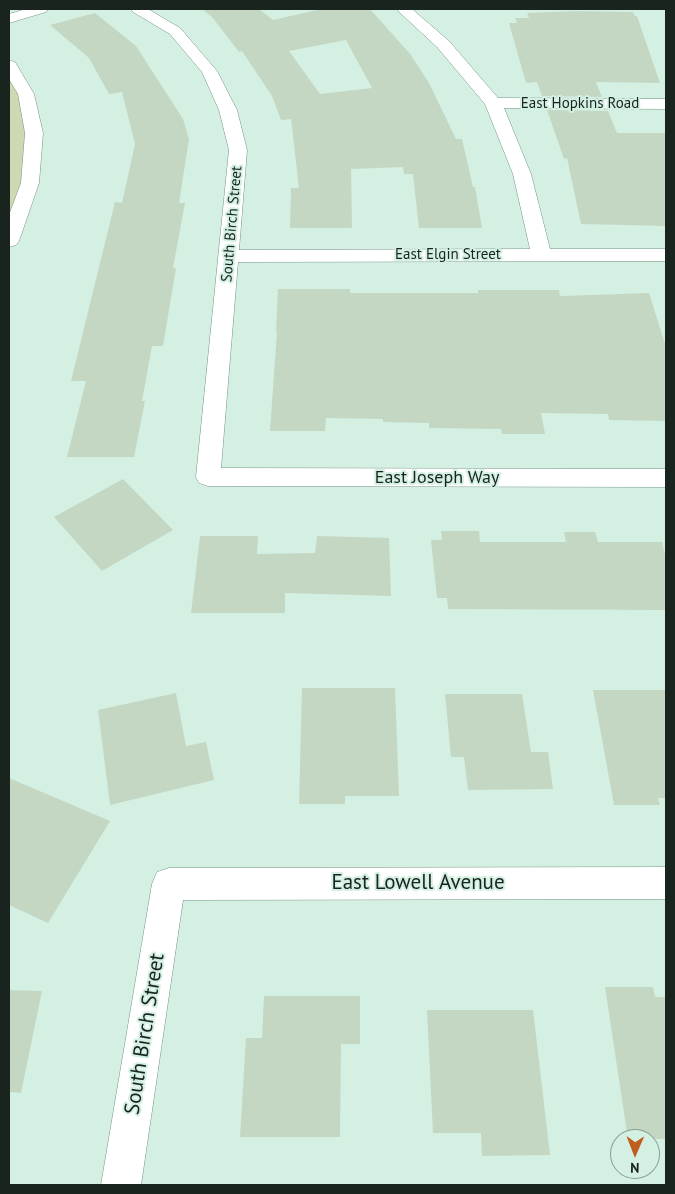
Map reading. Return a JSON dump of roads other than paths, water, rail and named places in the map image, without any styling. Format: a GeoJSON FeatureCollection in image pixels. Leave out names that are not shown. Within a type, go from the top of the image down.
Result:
{"type":"FeatureCollection","features":[{"type":"Feature","properties":{"kind":"street"},"geometry":{"type":"LineString","coordinates":[[9,19],[41,9]]}},
{"type":"Feature","properties":{"kind":"street","name":"South Birch Street"},"geometry":{"type":"LineString","coordinates":[[138,9],[175,31],[210,71],[228,110],[238,150],[230,256],[208,477]]}},
{"type":"Feature","properties":{"kind":"street"},"geometry":{"type":"LineString","coordinates":[[413,11],[493,103],[522,174],[540,255]]}},
{"type":"Feature","properties":{"kind":"street"},"geometry":{"type":"LineString","coordinates":[[9,65],[26,94],[34,133],[30,183],[9,242]]}},
{"type":"Feature","properties":{"kind":"street","name":"East Hopkins Road"},"geometry":{"type":"LineString","coordinates":[[493,103],[666,104]]}},
{"type":"Feature","properties":{"kind":"street","name":"East Elgin Street"},"geometry":{"type":"LineString","coordinates":[[230,256],[666,255]]}},
{"type":"Feature","properties":{"kind":"street","name":"East Joseph Way"},"geometry":{"type":"LineString","coordinates":[[208,477],[666,478]]}},
{"type":"Feature","properties":{"kind":"street","name":"East Lowell Avenue"},"geometry":{"type":"LineString","coordinates":[[169,884],[666,883]]}},
{"type":"Feature","properties":{"kind":"street","name":"South Birch Street"},"geometry":{"type":"LineString","coordinates":[[121,1185],[169,884]]}}]}
